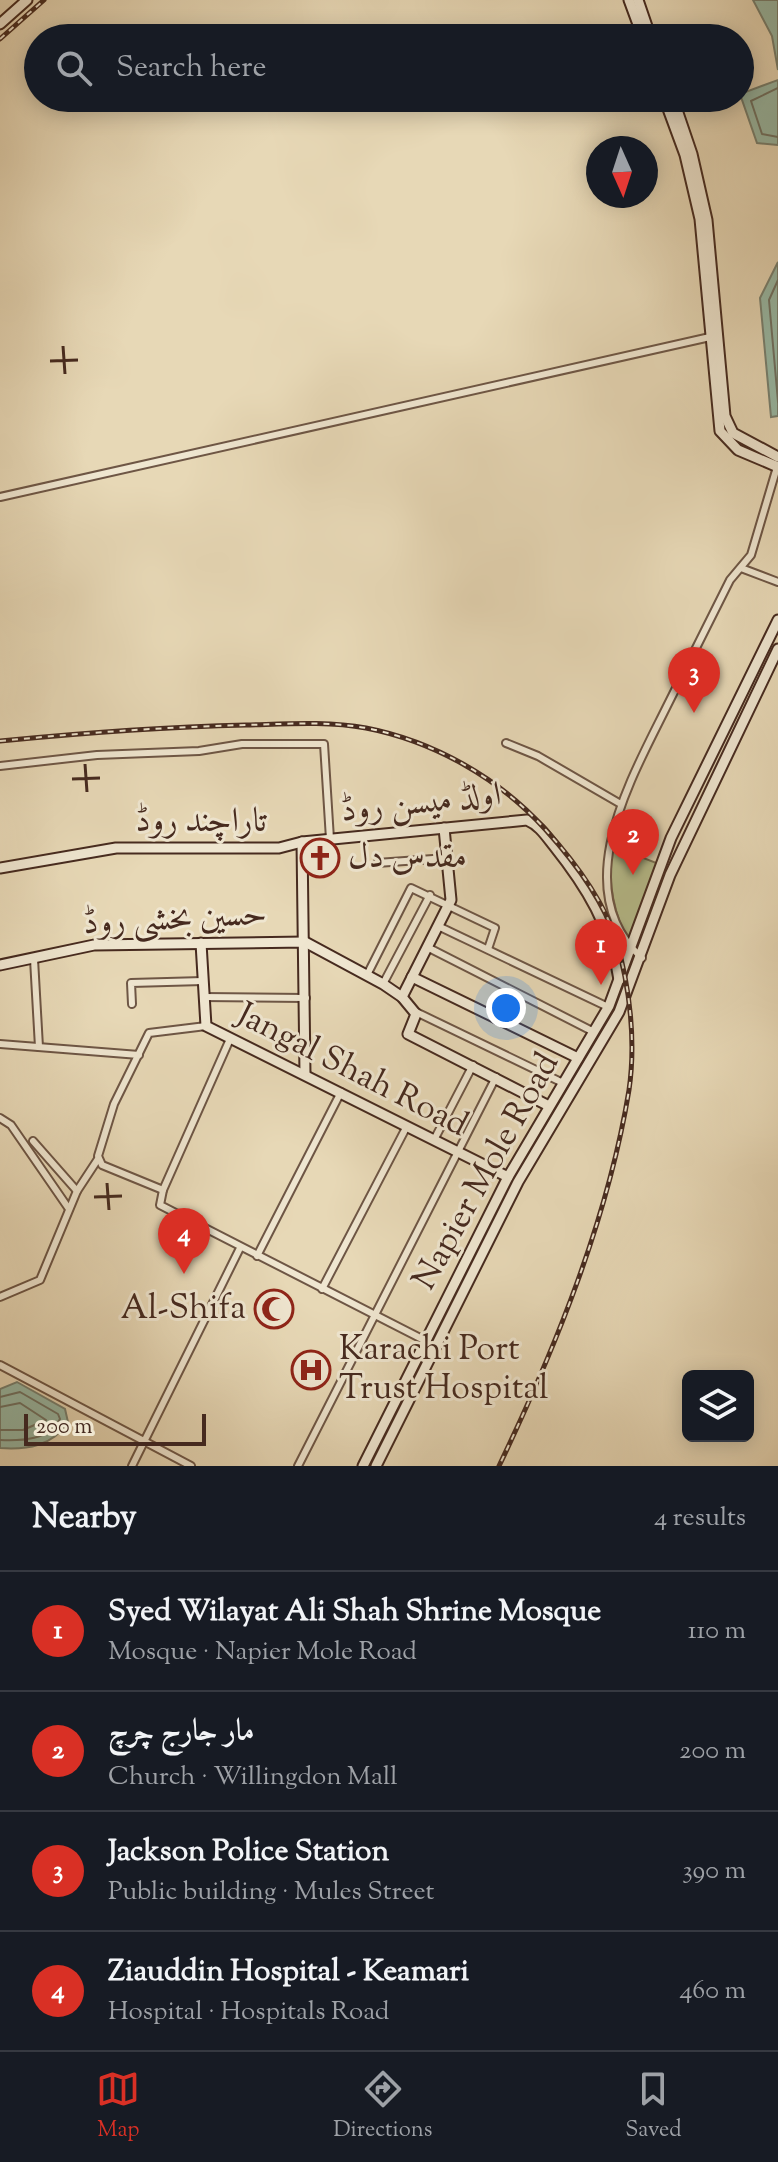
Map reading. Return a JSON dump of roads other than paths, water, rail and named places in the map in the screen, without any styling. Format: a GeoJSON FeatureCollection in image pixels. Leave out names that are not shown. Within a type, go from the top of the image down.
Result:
{"type":"FeatureCollection","features":[{"type":"Feature","properties":{"kind":"main road"},"geometry":{"type":"LineString","coordinates":[[0,24],[27,0]]}},
{"type":"Feature","properties":{"kind":"main road"},"geometry":{"type":"LineString","coordinates":[[629,0],[638,24]]}},
{"type":"Feature","properties":{"kind":"main road"},"geometry":{"type":"LineString","coordinates":[[638,0],[646,24]]}},
{"type":"Feature","properties":{"kind":"main road"},"geometry":{"type":"LineString","coordinates":[[669,112],[694,188],[720,431],[738,450],[778,467]]}},
{"type":"Feature","properties":{"kind":"main road"},"geometry":{"type":"LineString","coordinates":[[678,112],[692,154],[707,220],[725,416],[733,433],[778,457]]}},
{"type":"Feature","properties":{"kind":"main road","name":"Napier Mole Road"},"geometry":{"type":"LineString","coordinates":[[363,1466],[508,1177],[608,1007],[671,838],[778,620]]}},
{"type":"Feature","properties":{"kind":"main road","name":"Napier Mole Road"},"geometry":{"type":"LineString","coordinates":[[376,1466],[518,1182],[623,1001],[642,958],[670,875],[778,649]]}},
{"type":"Feature","properties":{"kind":"main road","name":"اولڈ میسن روڈ"},"geometry":{"type":"LineString","coordinates":[[302,842],[522,820],[536,824],[572,869],[596,908],[623,1001]]}},
{"type":"Feature","properties":{"kind":"main road"},"geometry":{"type":"LineString","coordinates":[[402,997],[450,904],[444,828]]}},
{"type":"Feature","properties":{"kind":"main road","name":"تاراچند روڈ"},"geometry":{"type":"LineString","coordinates":[[0,868],[116,848],[279,848],[302,842],[305,1074]]}},
{"type":"Feature","properties":{"kind":"main road"},"geometry":{"type":"LineString","coordinates":[[305,942],[402,997],[416,1012],[408,1034],[549,1106]]}},
{"type":"Feature","properties":{"kind":"main road","name":"حسین بخشی روڈ"},"geometry":{"type":"LineString","coordinates":[[0,965],[94,945],[305,942]]}},
{"type":"Feature","properties":{"kind":"main road","name":"Jangal Shah Road"},"geometry":{"type":"LineString","coordinates":[[201,943],[206,1026],[508,1177]]}},
{"type":"Feature","properties":{"kind":"main road"},"geometry":{"type":"LineString","coordinates":[[412,977],[578,1058]]}},
{"type":"Feature","properties":{"kind":"street"},"geometry":{"type":"LineString","coordinates":[[0,497],[710,337]]}},
{"type":"Feature","properties":{"kind":"street"},"geometry":{"type":"LineString","coordinates":[[642,958],[620,930],[610,900],[609,847],[619,803],[730,580],[751,555],[778,467]]}},
{"type":"Feature","properties":{"kind":"street"},"geometry":{"type":"LineString","coordinates":[[741,568],[778,582]]}},
{"type":"Feature","properties":{"kind":"street"},"geometry":{"type":"LineString","coordinates":[[506,743],[538,756],[619,803]]}},
{"type":"Feature","properties":{"kind":"street"},"geometry":{"type":"LineString","coordinates":[[0,766],[97,755],[199,751],[242,744],[324,744],[330,839]]}},
{"type":"Feature","properties":{"kind":"street"},"geometry":{"type":"LineString","coordinates":[[377,863],[447,858]]}},
{"type":"Feature","properties":{"kind":"street"},"geometry":{"type":"LineString","coordinates":[[367,975],[409,889],[450,904],[495,928],[488,949]]}},
{"type":"Feature","properties":{"kind":"street"},"geometry":{"type":"LineString","coordinates":[[383,984],[430,895]]}},
{"type":"Feature","properties":{"kind":"street"},"geometry":{"type":"LineString","coordinates":[[438,926],[608,1007]]}},
{"type":"Feature","properties":{"kind":"street"},"geometry":{"type":"LineString","coordinates":[[427,947],[592,1031]]}},
{"type":"Feature","properties":{"kind":"street"},"geometry":{"type":"LineString","coordinates":[[34,959],[39,1047]]}},
{"type":"Feature","properties":{"kind":"street"},"geometry":{"type":"LineString","coordinates":[[132,1004],[131,983],[203,981]]}},
{"type":"Feature","properties":{"kind":"street"},"geometry":{"type":"LineString","coordinates":[[203,997],[306,998]]}},
{"type":"Feature","properties":{"kind":"street"},"geometry":{"type":"LineString","coordinates":[[416,1012],[563,1083]]}},
{"type":"Feature","properties":{"kind":"street"},"geometry":{"type":"LineString","coordinates":[[0,1297],[40,1280],[77,1191],[98,1159],[114,1104],[153,1030],[206,1026]]}},
{"type":"Feature","properties":{"kind":"street"},"geometry":{"type":"LineString","coordinates":[[230,1039],[163,1190],[161,1207],[437,1347]]}},
{"type":"Feature","properties":{"kind":"street"},"geometry":{"type":"LineString","coordinates":[[0,1044],[139,1055]]}},
{"type":"Feature","properties":{"kind":"street"},"geometry":{"type":"LineString","coordinates":[[434,1140],[473,1065]]}},
{"type":"Feature","properties":{"kind":"street"},"geometry":{"type":"LineString","coordinates":[[298,1466],[496,1077]]}},
{"type":"Feature","properties":{"kind":"street"},"geometry":{"type":"LineString","coordinates":[[257,1256],[341,1092]]}},
{"type":"Feature","properties":{"kind":"street"},"geometry":{"type":"LineString","coordinates":[[0,1118],[11,1125],[69,1209]]}},
{"type":"Feature","properties":{"kind":"street"},"geometry":{"type":"LineString","coordinates":[[322,1289],[407,1126]]}},
{"type":"Feature","properties":{"kind":"street"},"geometry":{"type":"LineString","coordinates":[[33,1141],[77,1191]]}},
{"type":"Feature","properties":{"kind":"street"},"geometry":{"type":"LineString","coordinates":[[98,1159],[102,1165],[163,1190]]}},
{"type":"Feature","properties":{"kind":"street"},"geometry":{"type":"LineString","coordinates":[[132,1466],[240,1248]]}},
{"type":"Feature","properties":{"kind":"street"},"geometry":{"type":"LineString","coordinates":[[0,1365],[191,1466]]}},
{"type":"Feature","properties":{"kind":"water"},"geometry":{"type":"Polygon","coordinates":[[[753,0],[778,0],[778,70],[772,36],[753,0]]]}},
{"type":"Feature","properties":{"kind":"water"},"geometry":{"type":"Polygon","coordinates":[[[778,80],[778,145],[757,143],[746,112],[754,112],[754,89],[778,80]]]}},
{"type":"Feature","properties":{"kind":"water"},"geometry":{"type":"Polygon","coordinates":[[[778,262],[778,416],[771,417],[760,298],[778,262]]]}},
{"type":"Feature","properties":{"kind":"water"},"geometry":{"type":"Polygon","coordinates":[[[17,1382],[65,1409],[68,1422],[55,1436],[38,1445],[0,1448],[0,1389],[17,1382]]]}},
{"type":"Feature","properties":{"kind":"railway"},"geometry":{"type":"LineString","coordinates":[[0,39],[44,0]]}},
{"type":"Feature","properties":{"kind":"railway"},"geometry":{"type":"LineString","coordinates":[[0,741],[154,729],[291,724],[366,728],[416,742],[486,778],[545,829],[586,881],[604,910],[616,940],[625,977],[632,1034],[629,1090],[608,1187],[577,1282],[540,1376],[499,1466]]}},
{"type":"Feature","properties":{"kind":"place","name":"Jackson Police Station"},"geometry":{"type":"Point","coordinates":[694,713]}},
{"type":"Feature","properties":{"kind":"place","name":"مقدس دل"},"geometry":{"type":"Point","coordinates":[320,858]}},
{"type":"Feature","properties":{"kind":"place","name":"مار جارج چرچ"},"geometry":{"type":"Point","coordinates":[633,875]}},
{"type":"Feature","properties":{"kind":"place","name":"Syed Wilayat Ali Shah Shrine Mosque"},"geometry":{"type":"Point","coordinates":[601,985]}},
{"type":"Feature","properties":{"kind":"place","name":"Ziauddin Hospital - Keamari"},"geometry":{"type":"Point","coordinates":[184,1274]}},
{"type":"Feature","properties":{"kind":"place","name":"Al-Shifa"},"geometry":{"type":"Point","coordinates":[274,1309]}},
{"type":"Feature","properties":{"kind":"place","name":"Karachi Port Trust Hospital"},"geometry":{"type":"Point","coordinates":[311,1370]}}]}
